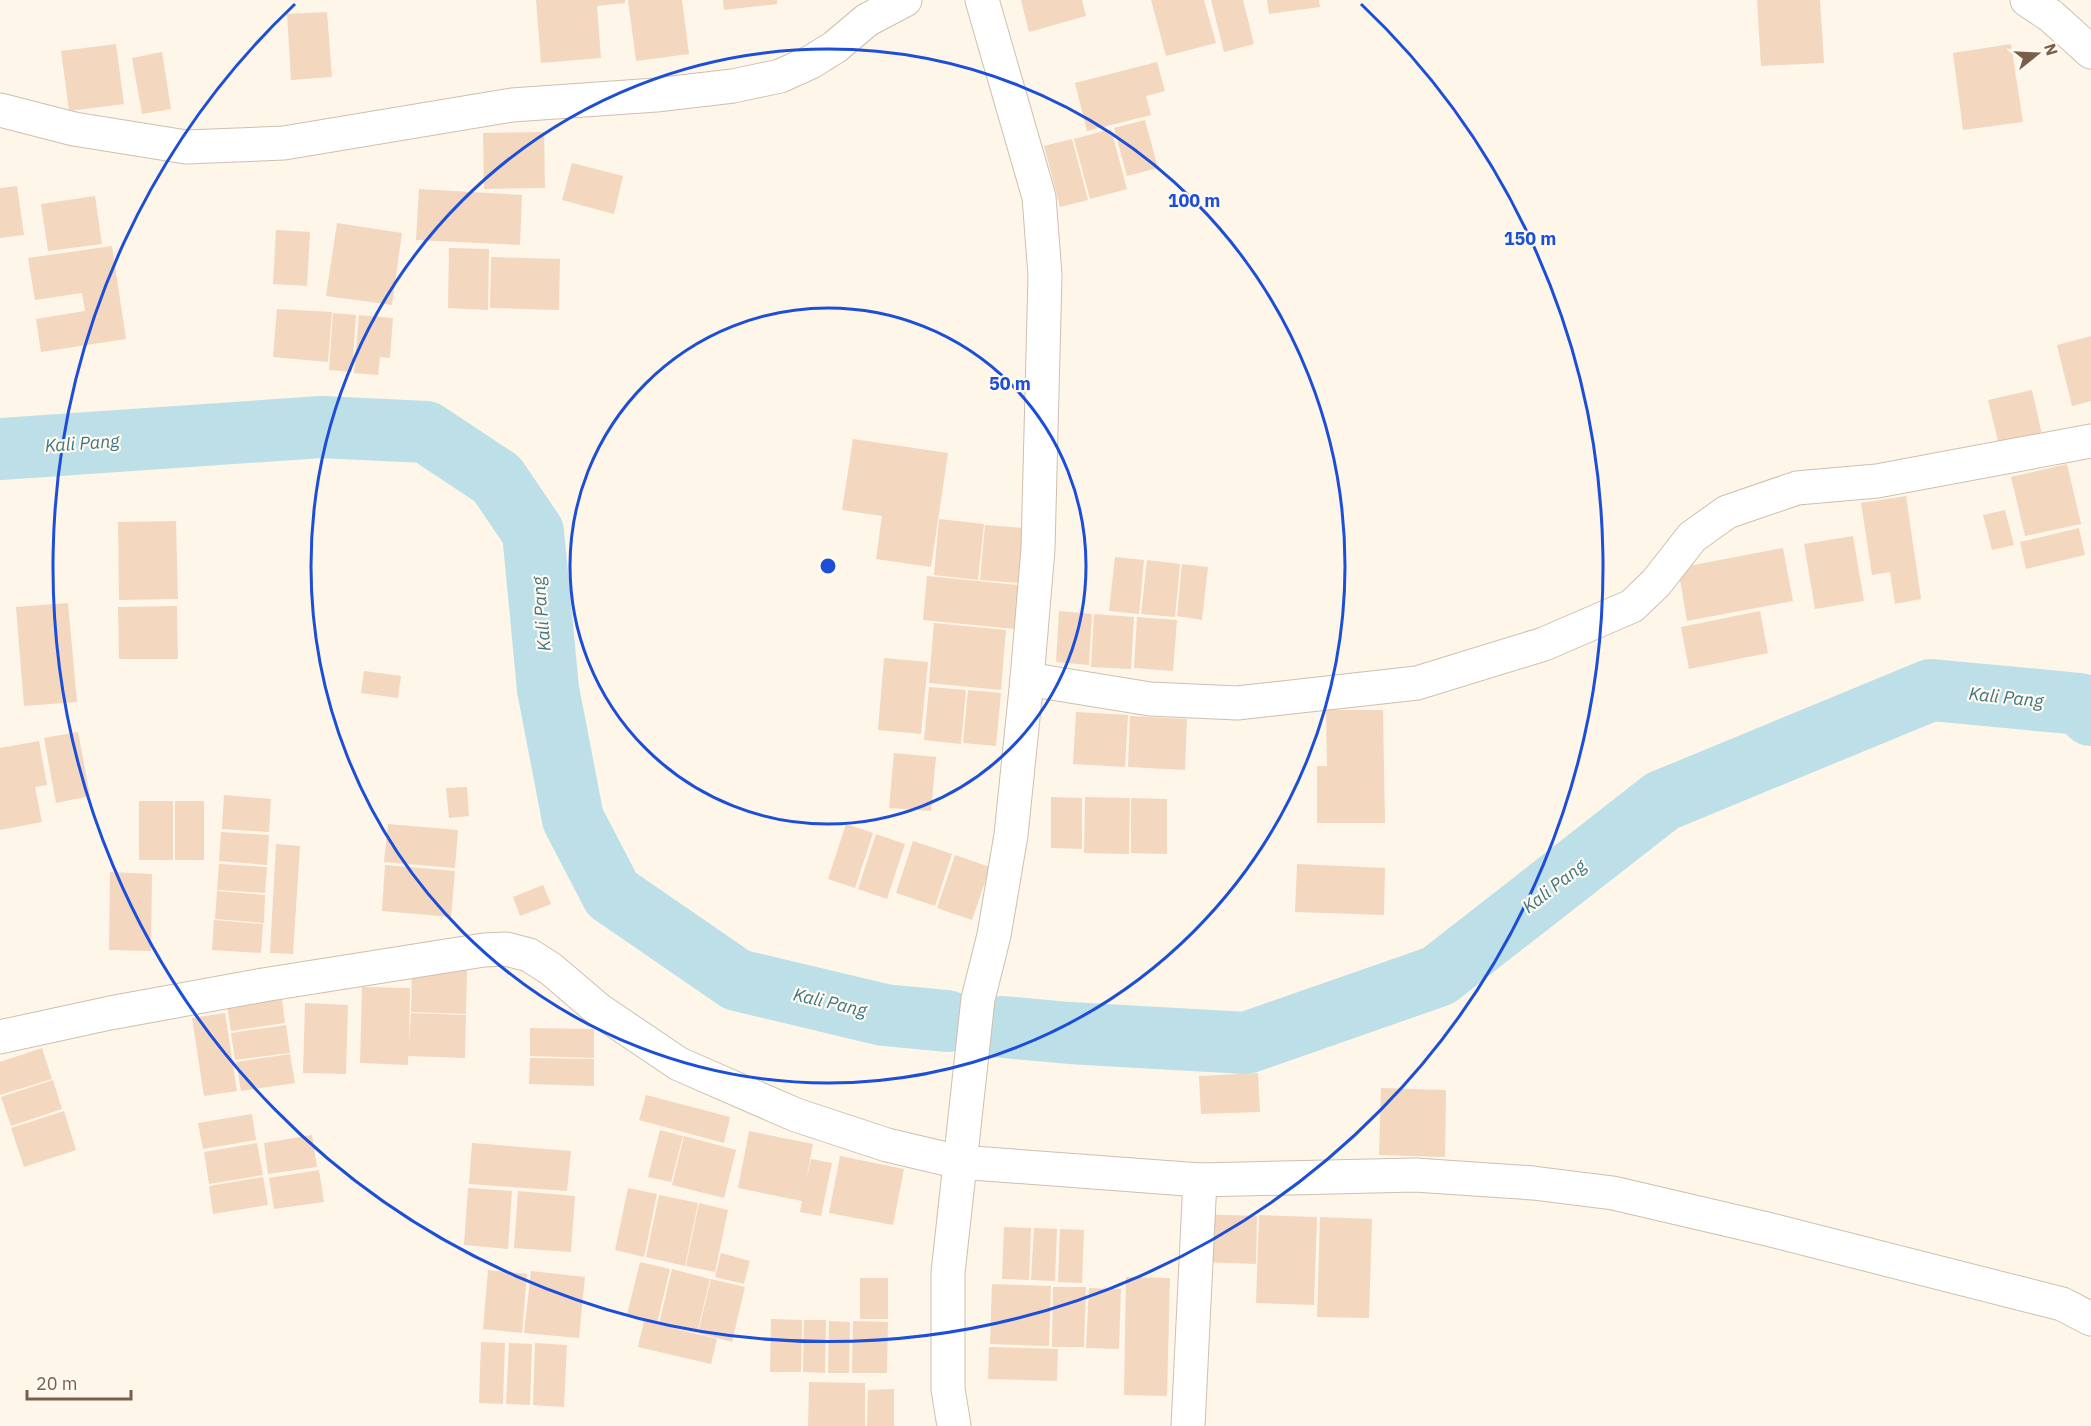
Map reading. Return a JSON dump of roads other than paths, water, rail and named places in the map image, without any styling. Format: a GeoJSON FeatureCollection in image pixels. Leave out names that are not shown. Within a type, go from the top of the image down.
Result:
{"type":"FeatureCollection","features":[{"type":"Feature","properties":{"kind":"street"},"geometry":{"type":"LineString","coordinates":[[0,110],[74,129],[186,147],[284,143],[512,105],[656,95],[734,86],[780,76],[811,62],[835,47],[867,20],[905,0]]}},
{"type":"Feature","properties":{"kind":"street"},"geometry":{"type":"LineString","coordinates":[[954,1426],[948,1389],[948,1273],[978,999],[994,935],[1011,835],[1027,679],[1038,549],[1045,275],[1038,197],[982,0]]}},
{"type":"Feature","properties":{"kind":"street"},"geometry":{"type":"LineString","coordinates":[[2026,0],[2051,16],[2091,52]]}},
{"type":"Feature","properties":{"kind":"street"},"geometry":{"type":"LineString","coordinates":[[1027,679],[1150,699],[1237,703],[1418,683],[1544,645],[1632,606],[1656,583],[1692,537],[1727,512],[1797,488],[1878,481],[2091,441]]}},
{"type":"Feature","properties":{"kind":"street"},"geometry":{"type":"LineString","coordinates":[[0,1037],[110,1013],[263,985],[484,950],[506,949],[529,955],[550,969],[599,1010],[679,1064],[796,1115],[887,1145],[959,1162],[1200,1180],[1415,1175],[1533,1183],[1612,1192],[2061,1304],[2091,1319]]}},
{"type":"Feature","properties":{"kind":"street"},"geometry":{"type":"LineString","coordinates":[[1188,1426],[1200,1180]]}},
{"type":"Feature","properties":{"kind":"waterway","name":"Kali Pang"},"geometry":{"type":"LineString","coordinates":[[0,449],[321,427],[426,432],[497,479],[533,532],[548,689],[573,819],[612,894],[737,980],[884,1015],[947,1021]]}},
{"type":"Feature","properties":{"kind":"waterway","name":"Kali Pang"},"geometry":{"type":"LineString","coordinates":[[1003,1027],[1246,1043],[1438,976],[1662,801],[1931,690],[2080,704],[2091,715]]}}]}
